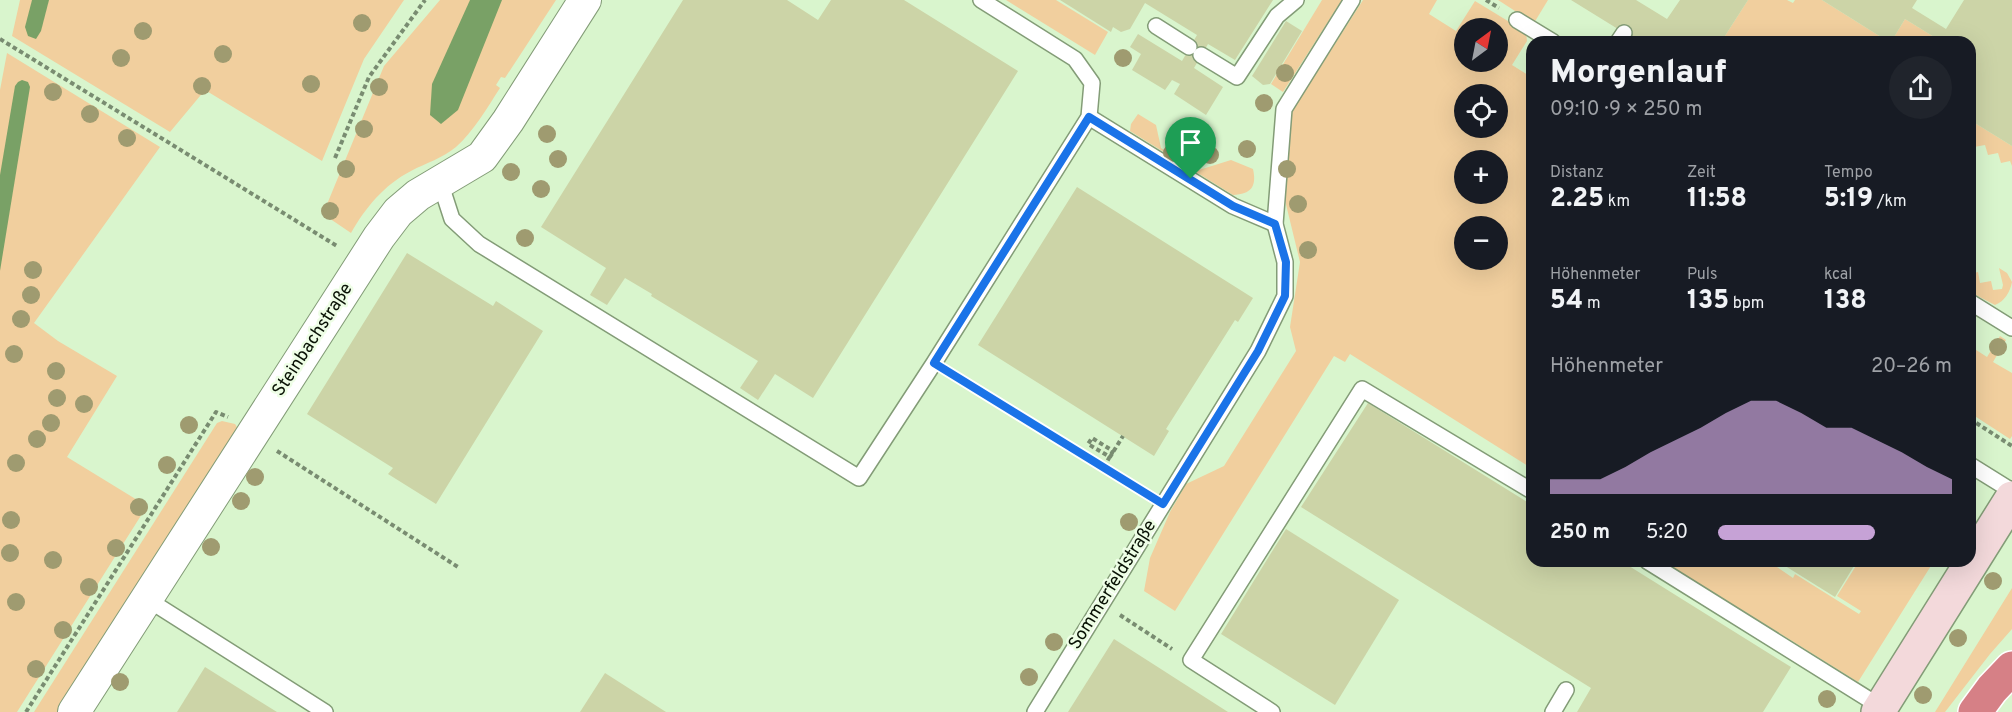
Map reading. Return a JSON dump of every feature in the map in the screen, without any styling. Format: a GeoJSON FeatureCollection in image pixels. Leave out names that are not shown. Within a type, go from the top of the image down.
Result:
{"type":"FeatureCollection","features":[{"type":"Feature","properties":{"kind":"highway"},"geometry":{"type":"LineString","coordinates":[[1976,712],[1992,689],[2012,668]]}},
{"type":"Feature","properties":{"kind":"street","name":"Steinbachstraße"},"geometry":{"type":"LineString","coordinates":[[74,712],[253,431],[398,212],[418,195],[482,157],[508,121],[585,0]]}},
{"type":"Feature","properties":{"kind":"street"},"geometry":{"type":"LineString","coordinates":[[1976,556],[2012,498]]}},
{"type":"Feature","properties":{"kind":"street"},"geometry":{"type":"LineString","coordinates":[[1880,709],[1969,567]]}},
{"type":"Feature","properties":{"kind":"lane"},"geometry":{"type":"LineString","coordinates":[[440,182],[452,219],[479,244],[859,478],[1089,117],[1092,84],[1075,59],[981,0]]}},
{"type":"Feature","properties":{"kind":"lane"},"geometry":{"type":"LineString","coordinates":[[1155,26],[1237,77],[1277,16],[1296,0]]}},
{"type":"Feature","properties":{"kind":"lane","name":"Sommerfeldstraße"},"geometry":{"type":"LineString","coordinates":[[1035,712],[1258,351],[1285,296],[1286,262],[1275,224],[1284,109],[1352,0]]}},
{"type":"Feature","properties":{"kind":"lane"},"geometry":{"type":"LineString","coordinates":[[1517,20],[1543,36]]}},
{"type":"Feature","properties":{"kind":"lane"},"geometry":{"type":"LineString","coordinates":[[1089,117],[1233,206],[1275,224]]}},
{"type":"Feature","properties":{"kind":"lane"},"geometry":{"type":"LineString","coordinates":[[1976,305],[2011,325]]}},
{"type":"Feature","properties":{"kind":"lane"},"geometry":{"type":"LineString","coordinates":[[1272,712],[1250,706],[1191,660],[1362,389],[1526,487]]}},
{"type":"Feature","properties":{"kind":"lane"},"geometry":{"type":"LineString","coordinates":[[1976,469],[2012,491]]}},
{"type":"Feature","properties":{"kind":"lane"},"geometry":{"type":"LineString","coordinates":[[1656,567],[1880,709]]}},
{"type":"Feature","properties":{"kind":"lane"},"geometry":{"type":"LineString","coordinates":[[147,599],[325,712]]}},
{"type":"Feature","properties":{"kind":"lane"},"geometry":{"type":"LineString","coordinates":[[1553,712],[1566,690]]}},
{"type":"Feature","properties":{"kind":"path"},"geometry":{"type":"LineString","coordinates":[[335,158],[369,77],[425,0]]}},
{"type":"Feature","properties":{"kind":"path"},"geometry":{"type":"LineString","coordinates":[[0,39],[363,262]]}},
{"type":"Feature","properties":{"kind":"path"},"geometry":{"type":"LineString","coordinates":[[934,363],[1163,504]]}},
{"type":"Feature","properties":{"kind":"path"},"geometry":{"type":"LineString","coordinates":[[26,712],[216,412],[253,431],[458,567]]}},
{"type":"Feature","properties":{"kind":"path"},"geometry":{"type":"LineString","coordinates":[[1976,423],[2012,446]]}},
{"type":"Feature","properties":{"kind":"path"},"geometry":{"type":"LineString","coordinates":[[1104,467],[1123,436]]}},
{"type":"Feature","properties":{"kind":"path"},"geometry":{"type":"LineString","coordinates":[[1092,438],[1113,451],[1110,457],[1088,444],[1092,438]]}},
{"type":"Feature","properties":{"kind":"path"},"geometry":{"type":"LineString","coordinates":[[1133,624],[1172,649]]}},
{"type":"Feature","properties":{"kind":"shaded area"},"geometry":{"type":"Polygon","coordinates":[[[20,0],[404,0],[364,59],[322,161],[205,90],[170,132],[12,36],[20,0]]]}},
{"type":"Feature","properties":{"kind":"shaded area"},"geometry":{"type":"Polygon","coordinates":[[[32,0],[49,0],[41,31],[36,39],[28,36],[25,27],[32,0]]]}},
{"type":"Feature","properties":{"kind":"shaded area"},"geometry":{"type":"Polygon","coordinates":[[[440,0],[556,0],[505,78],[501,77],[496,85],[500,88],[469,134],[451,151],[392,183],[369,206],[351,233],[323,214],[384,66],[440,0]]]}},
{"type":"Feature","properties":{"kind":"shaded area"},"geometry":{"type":"Polygon","coordinates":[[[470,0],[502,0],[458,110],[441,124],[430,115],[432,84],[470,0]]]}},
{"type":"Feature","properties":{"kind":"shaded area"},"geometry":{"type":"Polygon","coordinates":[[[1006,0],[1056,0],[1108,32],[1095,55],[1006,0]]]}},
{"type":"Feature","properties":{"kind":"shaded area"},"geometry":{"type":"Polygon","coordinates":[[[1322,0],[1342,0],[1283,92],[1271,84],[1322,0]]]}},
{"type":"Feature","properties":{"kind":"shaded area"},"geometry":{"type":"Polygon","coordinates":[[[1363,0],[1437,0],[1429,14],[1454,30],[1454,72],[1508,72],[1508,21],[1526,32],[1526,43],[1512,65],[1526,74],[1526,465],[1350,354],[1345,362],[1334,356],[1175,611],[1144,591],[1150,558],[1170,512],[1186,484],[1224,466],[1296,351],[1290,327],[1300,262],[1282,188],[1289,116],[1363,0]]]}},
{"type":"Feature","properties":{"kind":"shaded area"},"geometry":{"type":"Polygon","coordinates":[[[1498,0],[1548,0],[1534,23],[1498,0]]]}},
{"type":"Feature","properties":{"kind":"shaded area"},"geometry":{"type":"Polygon","coordinates":[[[1748,0],[1787,0],[1793,3],[1795,0],[1822,0],[1879,36],[1725,36],[1748,0]]]}},
{"type":"Feature","properties":{"kind":"shaded area"},"geometry":{"type":"Polygon","coordinates":[[[1475,1],[1503,18],[1464,18],[1475,1]]]}},
{"type":"Feature","properties":{"kind":"shaded area"},"geometry":{"type":"Polygon","coordinates":[[[1905,19],[1933,36],[1895,36],[1905,19]]]}},
{"type":"Feature","properties":{"kind":"shaded area"},"geometry":{"type":"Polygon","coordinates":[[[7,53],[160,147],[34,323],[58,341],[117,376],[67,457],[147,506],[17,712],[0,712],[0,90],[7,53]]]}},
{"type":"Feature","properties":{"kind":"shaded area"},"geometry":{"type":"Polygon","coordinates":[[[22,80],[28,82],[30,87],[0,271],[0,175],[15,86],[22,80]]]}},
{"type":"Feature","properties":{"kind":"shaded area"},"geometry":{"type":"Polygon","coordinates":[[[1138,114],[1156,125],[1161,148],[1199,170],[1231,160],[1253,169],[1253,185],[1244,193],[1233,195],[1130,131],[1131,124],[1138,114]]]}},
{"type":"Feature","properties":{"kind":"shaded area"},"geometry":{"type":"Polygon","coordinates":[[[1976,124],[2012,146],[2012,166],[2010,161],[2001,163],[1998,153],[1988,155],[1985,145],[1976,147],[1976,124]]]}},
{"type":"Feature","properties":{"kind":"shaded area"},"geometry":{"type":"Polygon","coordinates":[[[1999,268],[2007,273],[2012,282],[2004,299],[1995,305],[1976,295],[1976,272],[1978,272],[1980,283],[1991,281],[1993,290],[2002,289],[1999,268]]]}},
{"type":"Feature","properties":{"kind":"shaded area"},"geometry":{"type":"Polygon","coordinates":[[[2000,336],[2006,340],[1993,362],[2012,373],[2012,436],[2010,439],[1976,417],[1976,350],[1987,357],[2000,336]]]}},
{"type":"Feature","properties":{"kind":"shaded area"},"geometry":{"type":"Polygon","coordinates":[[[222,421],[235,424],[238,429],[57,712],[34,712],[217,423],[222,421]]]}},
{"type":"Feature","properties":{"kind":"shaded area"},"geometry":{"type":"Polygon","coordinates":[[[1673,567],[1777,567],[1793,578],[1795,574],[1859,614],[1861,611],[1837,596],[1855,567],[1930,567],[1858,682],[1673,567]]]}},
{"type":"Feature","properties":{"kind":"shaded area"},"geometry":{"type":"Polygon","coordinates":[[[2012,588],[2012,629],[1945,712],[1935,712],[2012,588]]]}},
{"type":"Feature","properties":{"kind":"building"},"geometry":{"type":"Polygon","coordinates":[[[683,0],[787,0],[818,20],[831,0],[904,0],[1018,71],[813,398],[775,374],[758,400],[740,388],[758,361],[625,278],[607,305],[590,295],[606,268],[541,227],[683,0]]]}},
{"type":"Feature","properties":{"kind":"building"},"geometry":{"type":"Polygon","coordinates":[[[1060,0],[1273,0],[1235,60],[1208,44],[1194,68],[1223,87],[1206,115],[1174,94],[1180,84],[1172,80],[1165,90],[1132,70],[1141,54],[1130,47],[1138,34],[1182,61],[1197,35],[1145,3],[1130,29],[1121,32],[1113,27],[1111,32],[1060,0]]]}},
{"type":"Feature","properties":{"kind":"building"},"geometry":{"type":"Polygon","coordinates":[[[1571,0],[1636,0],[1667,19],[1680,0],[1748,0],[1725,36],[1629,36],[1571,0]]]}},
{"type":"Feature","properties":{"kind":"building"},"geometry":{"type":"Polygon","coordinates":[[[1822,0],[1917,0],[1912,8],[1946,29],[1964,0],[2012,0],[2012,146],[1976,124],[1976,36],[1933,36],[1905,19],[1895,36],[1879,36],[1822,0]]]}},
{"type":"Feature","properties":{"kind":"building"},"geometry":{"type":"Polygon","coordinates":[[[1286,21],[1302,31],[1270,84],[1263,85],[1252,76],[1286,21]]]}},
{"type":"Feature","properties":{"kind":"building"},"geometry":{"type":"Polygon","coordinates":[[[1077,187],[1253,298],[1238,322],[1235,320],[1166,429],[1169,431],[1154,456],[978,345],[1077,187]]]}},
{"type":"Feature","properties":{"kind":"building"},"geometry":{"type":"Polygon","coordinates":[[[407,253],[493,306],[496,301],[543,331],[436,504],[388,474],[393,468],[307,414],[407,253]]]}},
{"type":"Feature","properties":{"kind":"building"},"geometry":{"type":"Polygon","coordinates":[[[1368,403],[1526,501],[1526,567],[1631,567],[1791,667],[1763,712],[1577,712],[1591,688],[1301,507],[1368,403]]]}},
{"type":"Feature","properties":{"kind":"building"},"geometry":{"type":"Polygon","coordinates":[[[1286,529],[1399,600],[1335,705],[1221,634],[1286,529]]]}},
{"type":"Feature","properties":{"kind":"building"},"geometry":{"type":"Polygon","coordinates":[[[1787,567],[1853,567],[1835,597],[1787,567]]]}},
{"type":"Feature","properties":{"kind":"building"},"geometry":{"type":"Polygon","coordinates":[[[1114,639],[1228,712],[1068,712],[1114,639]]]}},
{"type":"Feature","properties":{"kind":"building"},"geometry":{"type":"Polygon","coordinates":[[[205,667],[277,712],[177,712],[205,667]]]}},
{"type":"Feature","properties":{"kind":"building"},"geometry":{"type":"Polygon","coordinates":[[[605,673],[666,712],[580,712],[605,673]]]}},
{"type":"Feature","properties":{"kind":"route"},"geometry":{"type":"LineString","coordinates":[[1089,117],[1191,179],[1233,206],[1275,224],[1286,262],[1285,296],[1258,351],[1163,504],[934,363],[1089,117]]}}]}
